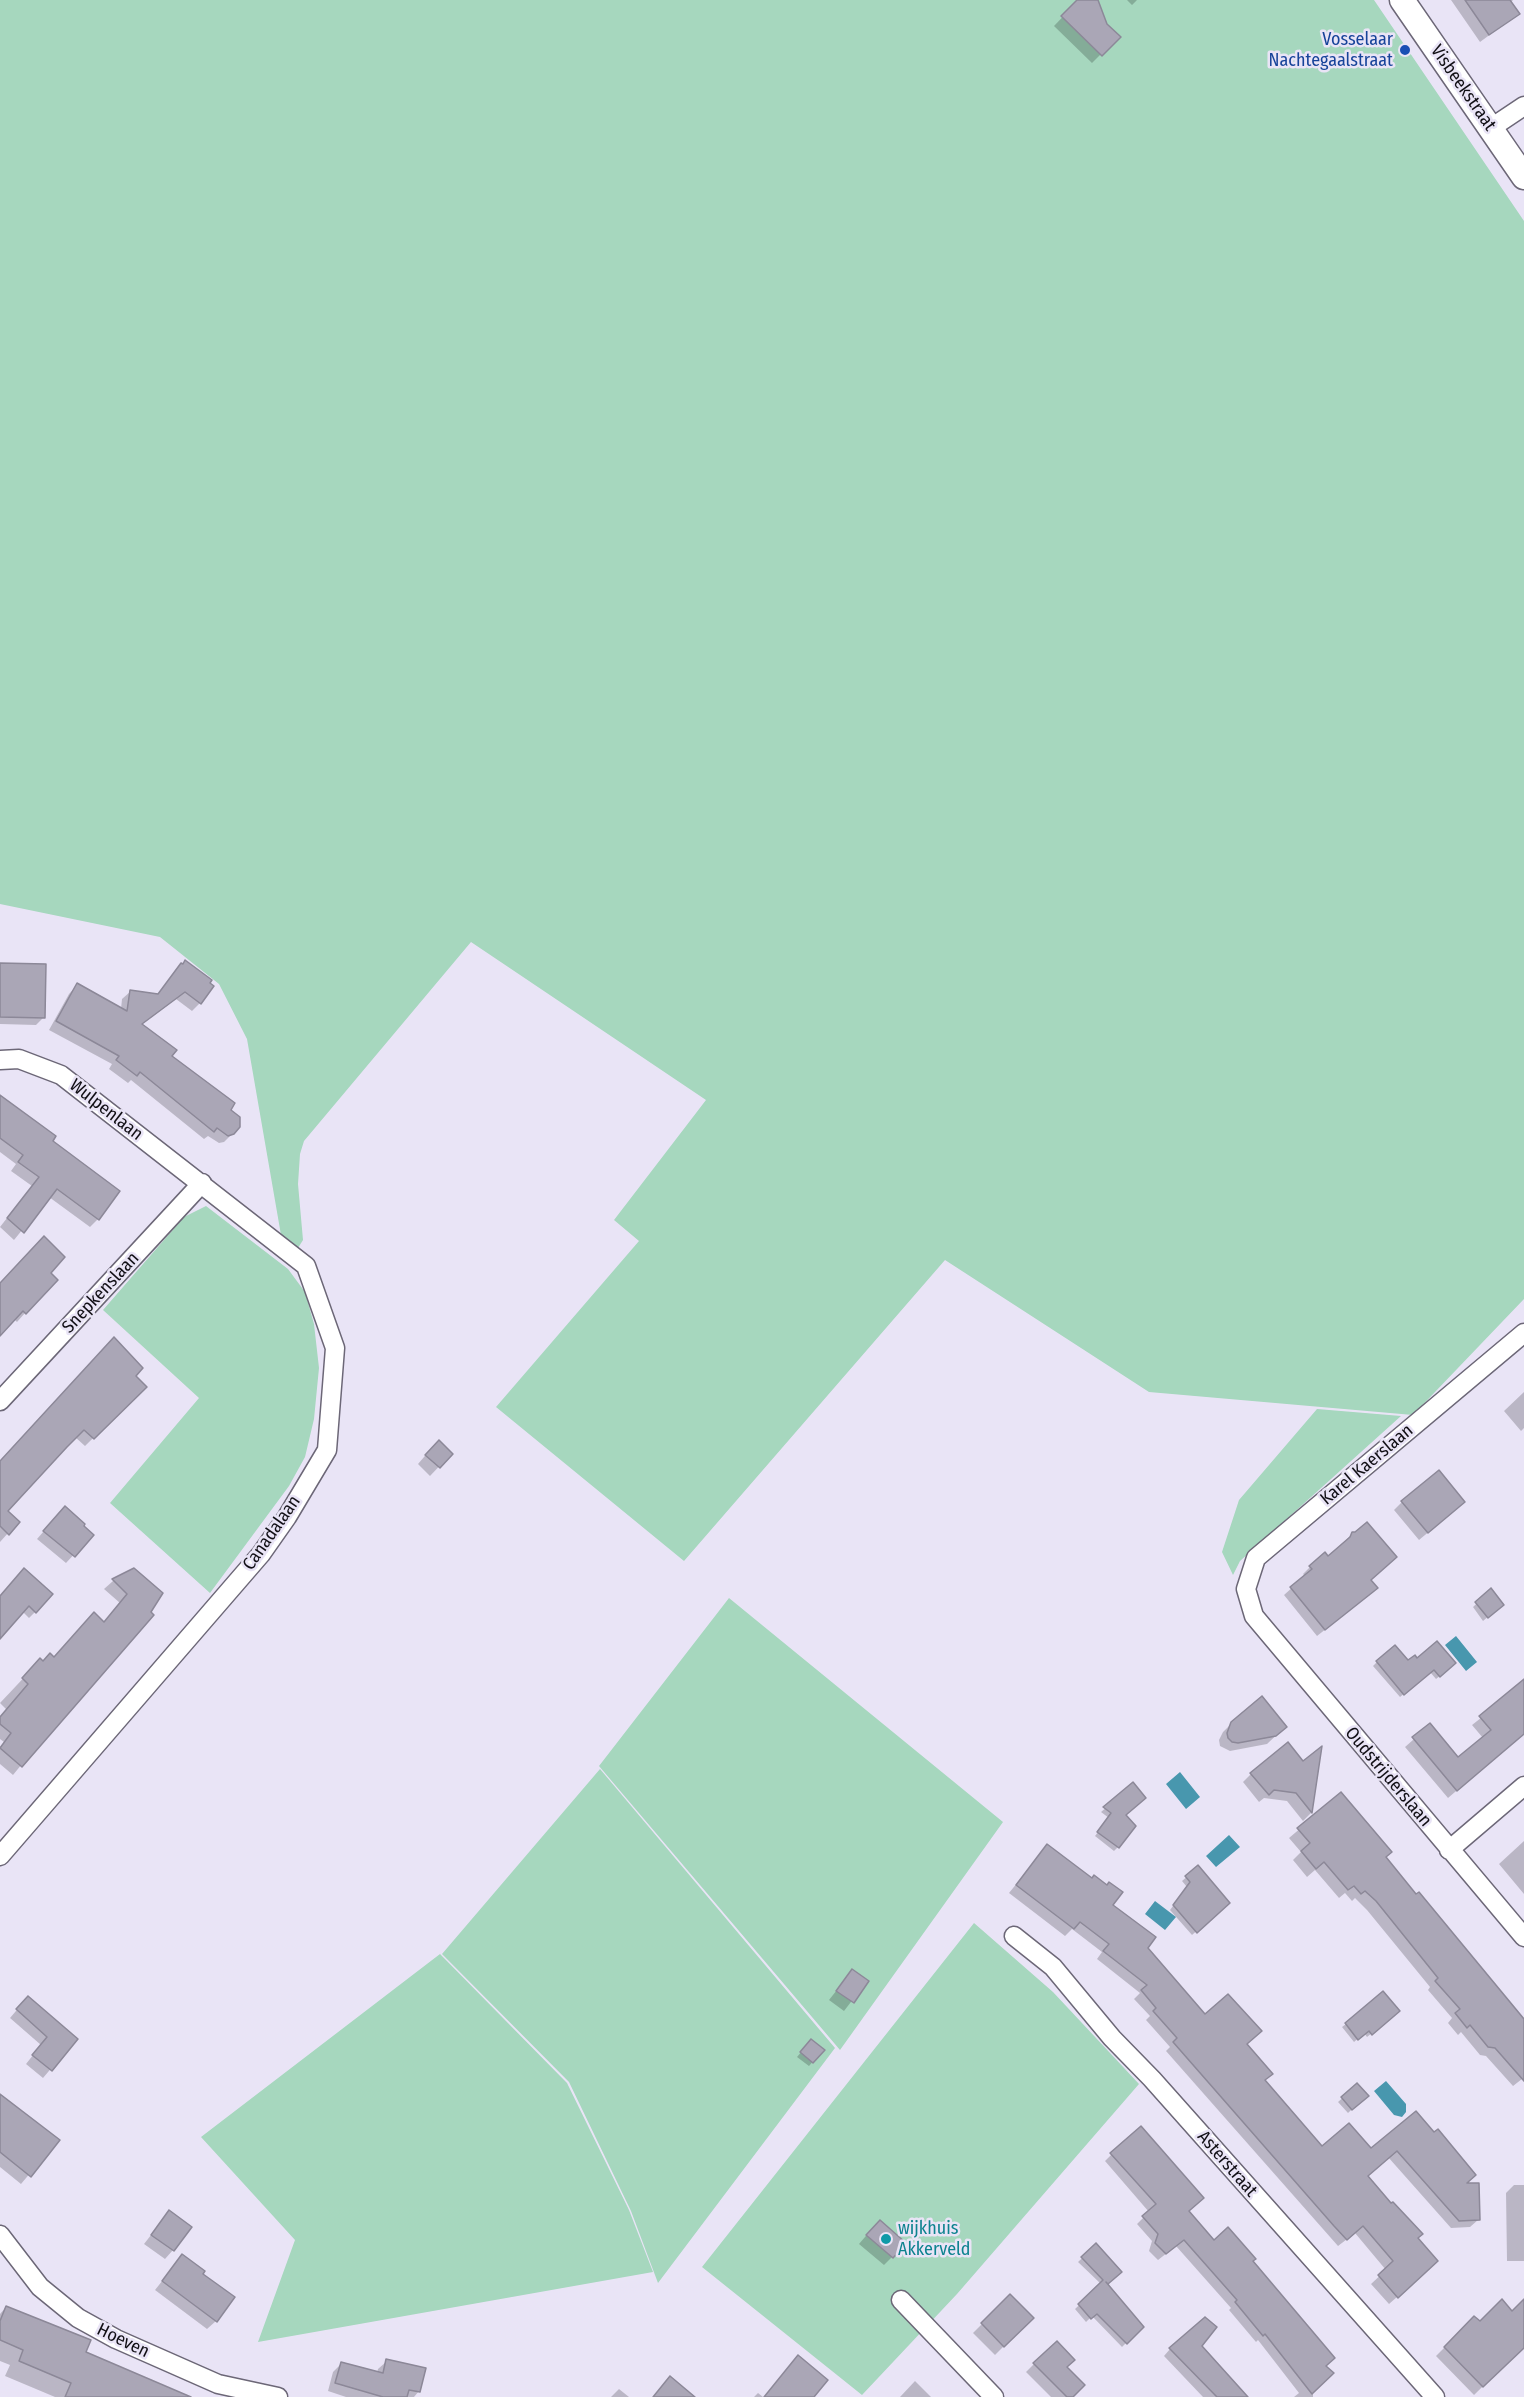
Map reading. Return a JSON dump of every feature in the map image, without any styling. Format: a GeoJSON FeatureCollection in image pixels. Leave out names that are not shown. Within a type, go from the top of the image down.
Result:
{"type":"FeatureCollection","features":[{"type":"Feature","properties":{"kind":"street","name":"Visbeekstraat"},"geometry":{"type":"LineString","coordinates":[[1402,0],[1524,177]]}},
{"type":"Feature","properties":{"kind":"street"},"geometry":{"type":"LineString","coordinates":[[1491,128],[1524,106]]}},
{"type":"Feature","properties":{"kind":"street","name":"Wulpenlaan"},"geometry":{"type":"LineString","coordinates":[[0,1060],[19,1059],[61,1075],[202,1183]]}},
{"type":"Feature","properties":{"kind":"street","name":"Snepkenslaan"},"geometry":{"type":"LineString","coordinates":[[0,1401],[202,1183]]}},
{"type":"Feature","properties":{"kind":"street","name":"Canadalaan"},"geometry":{"type":"LineString","coordinates":[[0,1856],[261,1554],[327,1450],[335,1348],[306,1266],[202,1183]]}},
{"type":"Feature","properties":{"kind":"street","name":"Karel Kaerslaan"},"geometry":{"type":"LineString","coordinates":[[1254,1616],[1246,1589],[1256,1558],[1524,1333]]}},
{"type":"Feature","properties":{"kind":"street","name":"Oudstrijderslaan"},"geometry":{"type":"LineString","coordinates":[[1254,1616],[1524,1937]]}},
{"type":"Feature","properties":{"kind":"street"},"geometry":{"type":"LineString","coordinates":[[1449,1850],[1524,1786]]}},
{"type":"Feature","properties":{"kind":"street","name":"Asterstraat"},"geometry":{"type":"LineString","coordinates":[[1014,1936],[1053,1967],[1112,2037],[1435,2397]]}},
{"type":"Feature","properties":{"kind":"street","name":"Hoeven"},"geometry":{"type":"LineString","coordinates":[[0,2235],[40,2287],[78,2318],[116,2339],[218,2384],[278,2397]]}},
{"type":"Feature","properties":{"kind":"street"},"geometry":{"type":"LineString","coordinates":[[901,2300],[994,2397]]}},
{"type":"Feature","properties":{"kind":"green space"},"geometry":{"type":"Polygon","coordinates":[[[0,0],[1374,0],[1524,221],[1524,1299],[1413,1415],[1149,1392],[945,1260],[684,1561],[496,1407],[639,1241],[614,1220],[706,1100],[471,942],[304,1141],[300,1154],[298,1184],[303,1240],[298,1248],[281,1235],[247,1039],[219,984],[160,937],[0,904],[0,0]]]}},
{"type":"Feature","properties":{"kind":"green space"},"geometry":{"type":"Polygon","coordinates":[[[206,1206],[288,1269],[305,1292],[314,1324],[319,1368],[314,1419],[305,1457],[289,1486],[210,1593],[110,1503],[199,1398],[103,1310],[184,1217],[206,1206]]]}},
{"type":"Feature","properties":{"kind":"green space"},"geometry":{"type":"Polygon","coordinates":[[[1317,1409],[1401,1416],[1240,1561],[1233,1575],[1222,1552],[1239,1500],[1317,1409]]]}},
{"type":"Feature","properties":{"kind":"green space"},"geometry":{"type":"Polygon","coordinates":[[[729,1598],[1003,1822],[840,2050],[599,1766],[729,1598]]]}},
{"type":"Feature","properties":{"kind":"green space"},"geometry":{"type":"Polygon","coordinates":[[[600,1769],[835,2048],[658,2283],[631,2211],[569,2082],[442,1954],[600,1769]]]}},
{"type":"Feature","properties":{"kind":"green space"},"geometry":{"type":"Polygon","coordinates":[[[974,1923],[1053,1992],[1139,2084],[957,2294],[862,2395],[702,2267],[974,1923]]]}},
{"type":"Feature","properties":{"kind":"green space"},"geometry":{"type":"Polygon","coordinates":[[[440,1954],[567,2083],[629,2210],[653,2272],[258,2342],[295,2240],[201,2137],[440,1954]]]}},
{"type":"Feature","properties":{"kind":"water"},"geometry":{"type":"Polygon","coordinates":[[[1456,1636],[1477,1662],[1466,1671],[1445,1645],[1456,1636]]]}},
{"type":"Feature","properties":{"kind":"water"},"geometry":{"type":"Polygon","coordinates":[[[1180,1772],[1200,1797],[1186,1809],[1166,1784],[1180,1772]]]}},
{"type":"Feature","properties":{"kind":"water"},"geometry":{"type":"Polygon","coordinates":[[[1229,1835],[1240,1847],[1216,1867],[1206,1856],[1229,1835]]]}},
{"type":"Feature","properties":{"kind":"water"},"geometry":{"type":"Polygon","coordinates":[[[1155,1901],[1176,1917],[1165,1930],[1145,1914],[1155,1901]]]}},
{"type":"Feature","properties":{"kind":"water"},"geometry":{"type":"Polygon","coordinates":[[[1386,2081],[1406,2104],[1406,2112],[1402,2117],[1394,2115],[1374,2091],[1386,2081]]]}},
{"type":"Feature","properties":{"kind":"building"},"geometry":{"type":"Polygon","coordinates":[[[1077,0],[1098,0],[1107,24],[1121,37],[1102,56],[1061,16],[1077,0]]]}},
{"type":"Feature","properties":{"kind":"building"},"geometry":{"type":"Polygon","coordinates":[[[1465,0],[1510,0],[1520,14],[1489,35],[1465,0]]]}},
{"type":"Feature","properties":{"kind":"building"},"geometry":{"type":"Polygon","coordinates":[[[185,960],[212,980],[210,983],[214,986],[201,1004],[185,992],[142,1024],[177,1050],[172,1056],[235,1103],[231,1110],[240,1117],[240,1127],[234,1134],[228,1136],[217,1128],[214,1132],[140,1072],[137,1076],[116,1060],[119,1056],[56,1021],[77,983],[127,1011],[130,990],[158,994],[185,960]]]}},
{"type":"Feature","properties":{"kind":"building"},"geometry":{"type":"Polygon","coordinates":[[[0,963],[46,964],[45,1018],[0,1017],[0,963]]]}},
{"type":"Feature","properties":{"kind":"building"},"geometry":{"type":"Polygon","coordinates":[[[0,1095],[56,1136],[53,1141],[120,1191],[99,1220],[57,1189],[24,1233],[7,1218],[39,1177],[18,1162],[23,1155],[0,1138],[0,1095]]]}},
{"type":"Feature","properties":{"kind":"building"},"geometry":{"type":"Polygon","coordinates":[[[44,1236],[65,1257],[51,1273],[58,1280],[26,1314],[23,1311],[0,1336],[0,1283],[44,1236]]]}},
{"type":"Feature","properties":{"kind":"building"},"geometry":{"type":"Polygon","coordinates":[[[114,1337],[143,1368],[136,1376],[147,1387],[94,1439],[84,1430],[67,1447],[8,1511],[20,1522],[9,1535],[0,1526],[0,1461],[114,1337]]]}},
{"type":"Feature","properties":{"kind":"building"},"geometry":{"type":"Polygon","coordinates":[[[439,1440],[453,1454],[440,1468],[425,1455],[439,1440]]]}},
{"type":"Feature","properties":{"kind":"building"},"geometry":{"type":"Polygon","coordinates":[[[1439,1470],[1465,1502],[1428,1533],[1401,1501],[1439,1470]]]}},
{"type":"Feature","properties":{"kind":"building"},"geometry":{"type":"Polygon","coordinates":[[[65,1506],[94,1535],[75,1557],[43,1531],[65,1506]]]}},
{"type":"Feature","properties":{"kind":"building"},"geometry":{"type":"Polygon","coordinates":[[[1367,1522],[1397,1557],[1371,1580],[1378,1588],[1325,1630],[1290,1587],[1312,1569],[1309,1566],[1325,1552],[1328,1556],[1350,1537],[1352,1532],[1367,1522]]]}},
{"type":"Feature","properties":{"kind":"building"},"geometry":{"type":"Polygon","coordinates":[[[24,1568],[53,1594],[36,1613],[29,1606],[0,1639],[0,1596],[24,1568]]]}},
{"type":"Feature","properties":{"kind":"building"},"geometry":{"type":"Polygon","coordinates":[[[134,1568],[163,1593],[151,1612],[154,1615],[22,1767],[0,1748],[11,1733],[0,1724],[0,1717],[28,1684],[22,1678],[40,1658],[43,1661],[50,1653],[54,1657],[94,1612],[104,1622],[127,1594],[112,1579],[134,1568]]]}},
{"type":"Feature","properties":{"kind":"building"},"geometry":{"type":"Polygon","coordinates":[[[1491,1588],[1504,1605],[1488,1618],[1475,1602],[1491,1588]]]}},
{"type":"Feature","properties":{"kind":"building"},"geometry":{"type":"Polygon","coordinates":[[[1437,1641],[1456,1663],[1440,1677],[1434,1670],[1404,1695],[1376,1661],[1395,1645],[1408,1660],[1415,1655],[1417,1658],[1437,1641]]]}},
{"type":"Feature","properties":{"kind":"building"},"geometry":{"type":"Polygon","coordinates":[[[1524,1679],[1524,1734],[1457,1791],[1412,1737],[1430,1723],[1458,1757],[1491,1730],[1479,1716],[1524,1679]]]}},
{"type":"Feature","properties":{"kind":"building"},"geometry":{"type":"Polygon","coordinates":[[[1262,1696],[1287,1727],[1276,1736],[1238,1743],[1232,1742],[1227,1733],[1231,1722],[1262,1696]]]}},
{"type":"Feature","properties":{"kind":"building"},"geometry":{"type":"Polygon","coordinates":[[[1288,1742],[1303,1761],[1322,1746],[1312,1813],[1296,1793],[1274,1790],[1269,1795],[1250,1773],[1288,1742]]]}},
{"type":"Feature","properties":{"kind":"building"},"geometry":{"type":"Polygon","coordinates":[[[1133,1782],[1146,1798],[1126,1815],[1136,1826],[1119,1848],[1097,1832],[1111,1813],[1103,1807],[1133,1782]]]}},
{"type":"Feature","properties":{"kind":"building"},"geometry":{"type":"Polygon","coordinates":[[[1341,1792],[1392,1852],[1386,1857],[1416,1894],[1419,1892],[1524,2019],[1524,2081],[1495,2048],[1488,2047],[1470,2025],[1467,2028],[1455,2013],[1460,2009],[1435,1981],[1438,1978],[1376,1901],[1365,1891],[1361,1894],[1354,1886],[1348,1890],[1324,1862],[1316,1869],[1301,1851],[1310,1843],[1297,1828],[1341,1792]]]}},
{"type":"Feature","properties":{"kind":"building"},"geometry":{"type":"Polygon","coordinates":[[[1047,1844],[1092,1878],[1094,1875],[1107,1885],[1109,1882],[1123,1892],[1113,1905],[1156,1937],[1148,1948],[1205,2014],[1228,1994],[1262,2031],[1247,2044],[1273,2074],[1265,2080],[1322,2146],[1349,2123],[1371,2148],[1416,2111],[1434,2132],[1438,2129],[1476,2175],[1467,2183],[1479,2183],[1480,2220],[1459,2221],[1397,2151],[1368,2176],[1391,2203],[1393,2202],[1423,2234],[1418,2238],[1438,2261],[1398,2298],[1378,2275],[1393,2261],[1363,2226],[1347,2240],[1334,2226],[1173,2042],[1177,2038],[1153,2011],[1156,2008],[1141,1990],[1147,1985],[1103,1951],[1109,1944],[1080,1922],[1074,1929],[1016,1885],[1047,1844]]]}},
{"type":"Feature","properties":{"kind":"building"},"geometry":{"type":"Polygon","coordinates":[[[1198,1865],[1230,1903],[1197,1933],[1173,1905],[1190,1882],[1185,1876],[1198,1865]]]}},
{"type":"Feature","properties":{"kind":"building"},"geometry":{"type":"Polygon","coordinates":[[[852,1969],[869,1981],[854,2003],[836,1991],[852,1969]]]}},
{"type":"Feature","properties":{"kind":"building"},"geometry":{"type":"Polygon","coordinates":[[[1383,1991],[1400,2011],[1372,2035],[1369,2031],[1358,2040],[1345,2023],[1383,1991]]]}},
{"type":"Feature","properties":{"kind":"building"},"geometry":{"type":"Polygon","coordinates":[[[28,1996],[78,2039],[52,2071],[32,2055],[47,2037],[16,2009],[28,1996]]]}},
{"type":"Feature","properties":{"kind":"building"},"geometry":{"type":"Polygon","coordinates":[[[811,2039],[825,2050],[813,2063],[800,2052],[811,2039]]]}},
{"type":"Feature","properties":{"kind":"building"},"geometry":{"type":"Polygon","coordinates":[[[1357,2083],[1369,2096],[1352,2110],[1341,2097],[1357,2083]]]}},
{"type":"Feature","properties":{"kind":"building"},"geometry":{"type":"Polygon","coordinates":[[[0,2094],[60,2140],[31,2177],[0,2152],[0,2094]]]}},
{"type":"Feature","properties":{"kind":"building"},"geometry":{"type":"Polygon","coordinates":[[[1141,2126],[1204,2198],[1189,2211],[1214,2240],[1228,2227],[1256,2259],[1253,2261],[1335,2358],[1326,2366],[1334,2373],[1312,2394],[1265,2334],[1263,2336],[1235,2302],[1237,2300],[1184,2240],[1166,2254],[1155,2243],[1158,2234],[1142,2216],[1156,2204],[1110,2153],[1141,2126]]]}},
{"type":"Feature","properties":{"kind":"building"},"geometry":{"type":"Polygon","coordinates":[[[169,2210],[192,2227],[174,2251],[151,2235],[169,2210]]]}},
{"type":"Feature","properties":{"kind":"building","name":"wijkhuis Akkerveld"},"geometry":{"type":"Polygon","coordinates":[[[880,2220],[906,2243],[893,2258],[866,2235],[880,2220]]]}},
{"type":"Feature","properties":{"kind":"building"},"geometry":{"type":"Polygon","coordinates":[[[1096,2243],[1122,2272],[1108,2284],[1106,2282],[1144,2327],[1127,2344],[1097,2314],[1091,2319],[1078,2304],[1103,2280],[1081,2257],[1096,2243]]]}},
{"type":"Feature","properties":{"kind":"building"},"geometry":{"type":"Polygon","coordinates":[[[182,2254],[205,2271],[203,2274],[235,2297],[217,2322],[162,2281],[182,2254]]]}},
{"type":"Feature","properties":{"kind":"building"},"geometry":{"type":"Polygon","coordinates":[[[1010,2294],[1034,2318],[1004,2347],[981,2323],[1010,2294]]]}},
{"type":"Feature","properties":{"kind":"building"},"geometry":{"type":"Polygon","coordinates":[[[1502,2299],[1512,2311],[1524,2299],[1524,2348],[1483,2387],[1444,2347],[1474,2316],[1480,2321],[1502,2299]]]}},
{"type":"Feature","properties":{"kind":"building"},"geometry":{"type":"Polygon","coordinates":[[[6,2306],[91,2340],[86,2352],[191,2397],[65,2397],[71,2383],[19,2361],[23,2350],[0,2340],[0,2321],[6,2306]]]}},
{"type":"Feature","properties":{"kind":"building"},"geometry":{"type":"Polygon","coordinates":[[[1205,2317],[1217,2327],[1202,2346],[1248,2397],[1217,2397],[1169,2348],[1205,2317]]]}},
{"type":"Feature","properties":{"kind":"building"},"geometry":{"type":"Polygon","coordinates":[[[1057,2341],[1075,2360],[1067,2367],[1085,2385],[1073,2397],[1067,2397],[1033,2363],[1057,2341]]]}},
{"type":"Feature","properties":{"kind":"building"},"geometry":{"type":"Polygon","coordinates":[[[798,2355],[828,2380],[814,2397],[764,2397],[798,2355]]]}},
{"type":"Feature","properties":{"kind":"building"},"geometry":{"type":"Polygon","coordinates":[[[386,2359],[426,2368],[420,2392],[409,2390],[407,2397],[383,2397],[335,2383],[341,2362],[383,2373],[386,2359]]]}},
{"type":"Feature","properties":{"kind":"building"},"geometry":{"type":"Polygon","coordinates":[[[670,2376],[695,2397],[653,2397],[670,2376]]]}},
{"type":"Feature","properties":{"kind":"place","name":"Vosselaar Nachtegaalstraat"},"geometry":{"type":"Point","coordinates":[1405,50]}},
{"type":"Feature","properties":{"kind":"place","name":"wijkhuis Akkerveld"},"geometry":{"type":"Point","coordinates":[886,2239]}}]}
